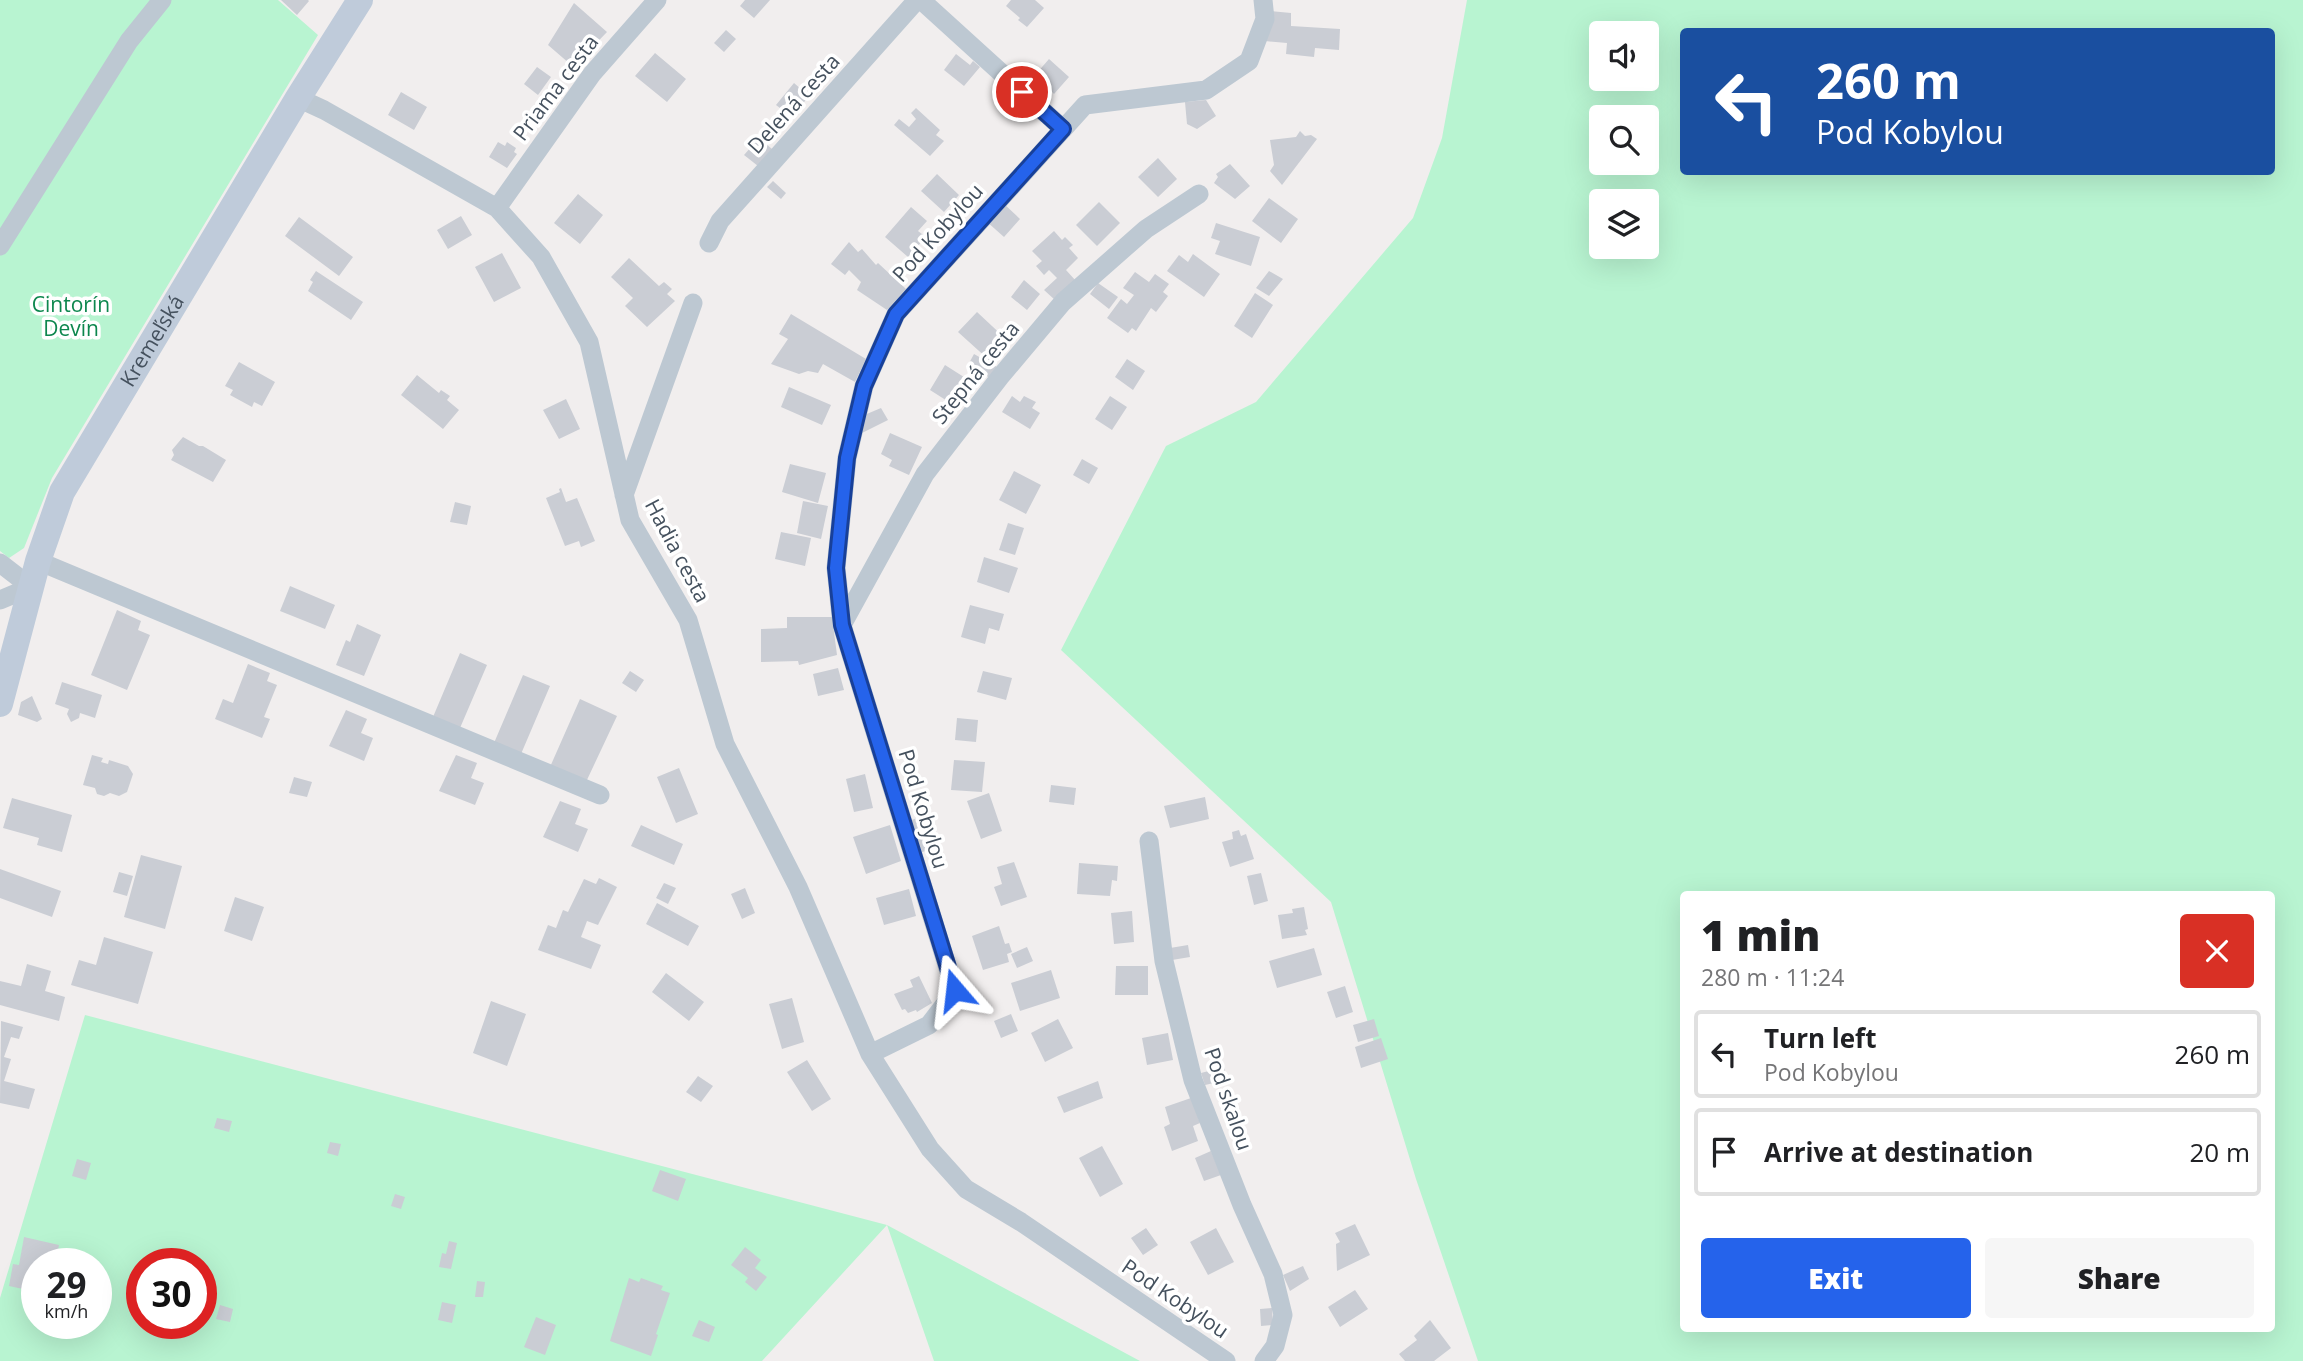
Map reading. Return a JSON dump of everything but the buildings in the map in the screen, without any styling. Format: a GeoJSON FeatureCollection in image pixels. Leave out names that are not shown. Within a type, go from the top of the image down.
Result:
{"type":"FeatureCollection","features":[{"type":"Feature","properties":{"kind":"street"},"geometry":{"type":"LineString","coordinates":[[0,246],[129,41],[162,0]]}},
{"type":"Feature","properties":{"kind":"street","name":"Kremeľská"},"geometry":{"type":"LineString","coordinates":[[0,704],[6,647],[31,587],[62,492],[298,98],[360,0]]}},
{"type":"Feature","properties":{"kind":"street","name":"Priama cesta"},"geometry":{"type":"LineString","coordinates":[[497,208],[592,74],[657,0]]}},
{"type":"Feature","properties":{"kind":"street"},"geometry":{"type":"LineString","coordinates":[[919,0],[1063,129]]}},
{"type":"Feature","properties":{"kind":"street","name":"Delená cesta"},"geometry":{"type":"LineString","coordinates":[[709,243],[720,221],[919,0]]}},
{"type":"Feature","properties":{"kind":"street","name":"Pod Kobylou"},"geometry":{"type":"LineString","coordinates":[[1226,1361],[1021,1222],[966,1189],[930,1149],[870,1054],[929,1024],[955,990],[842,625],[836,568],[847,458],[864,386],[896,314],[1085,105],[1206,90],[1249,61],[1265,19],[1263,0]]}},
{"type":"Feature","properties":{"kind":"street","name":"Hadia cesta"},"geometry":{"type":"LineString","coordinates":[[298,98],[497,208],[541,257],[589,342],[630,520],[688,620],[725,744],[798,887],[870,1054]]}},
{"type":"Feature","properties":{"kind":"street","name":"Stepná cesta"},"geometry":{"type":"LineString","coordinates":[[842,625],[925,474],[1000,377],[1063,302],[1146,229],[1199,194]]}},
{"type":"Feature","properties":{"kind":"street"},"geometry":{"type":"LineString","coordinates":[[624,495],[694,303]]}},
{"type":"Feature","properties":{"kind":"street"},"geometry":{"type":"LineString","coordinates":[[38,561],[600,795]]}},
{"type":"Feature","properties":{"kind":"street"},"geometry":{"type":"LineString","coordinates":[[0,563],[31,587],[0,600]]}},
{"type":"Feature","properties":{"kind":"street","name":"Pod skalou"},"geometry":{"type":"LineString","coordinates":[[1149,841],[1164,961],[1193,1080],[1242,1205],[1273,1274],[1283,1315],[1275,1346],[1264,1361]]}},
{"type":"Feature","properties":{"kind":"green space","name":"Cintorín Devín"},"geometry":{"type":"Polygon","coordinates":[[[0,0],[278,0],[318,35],[52,478],[24,548],[9,558],[0,551],[0,0]]]}},
{"type":"Feature","properties":{"kind":"green space"},"geometry":{"type":"Polygon","coordinates":[[[1467,0],[2303,0],[2303,1361],[1478,1361],[1416,1179],[1331,902],[1061,650],[1166,446],[1256,402],[1413,218],[1442,138],[1467,0]]]}},
{"type":"Feature","properties":{"kind":"green space"},"geometry":{"type":"Polygon","coordinates":[[[85,1015],[887,1225],[762,1361],[0,1361],[0,1298],[85,1015]]]}},
{"type":"Feature","properties":{"kind":"green space"},"geometry":{"type":"Polygon","coordinates":[[[887,1225],[1140,1361],[934,1361],[887,1225]]]}},
{"type":"Feature","properties":{"kind":"route"},"geometry":{"type":"LineString","coordinates":[[955,990],[842,625],[836,568],[847,458],[864,386],[896,314],[1063,129],[1022,92]]}}]}
